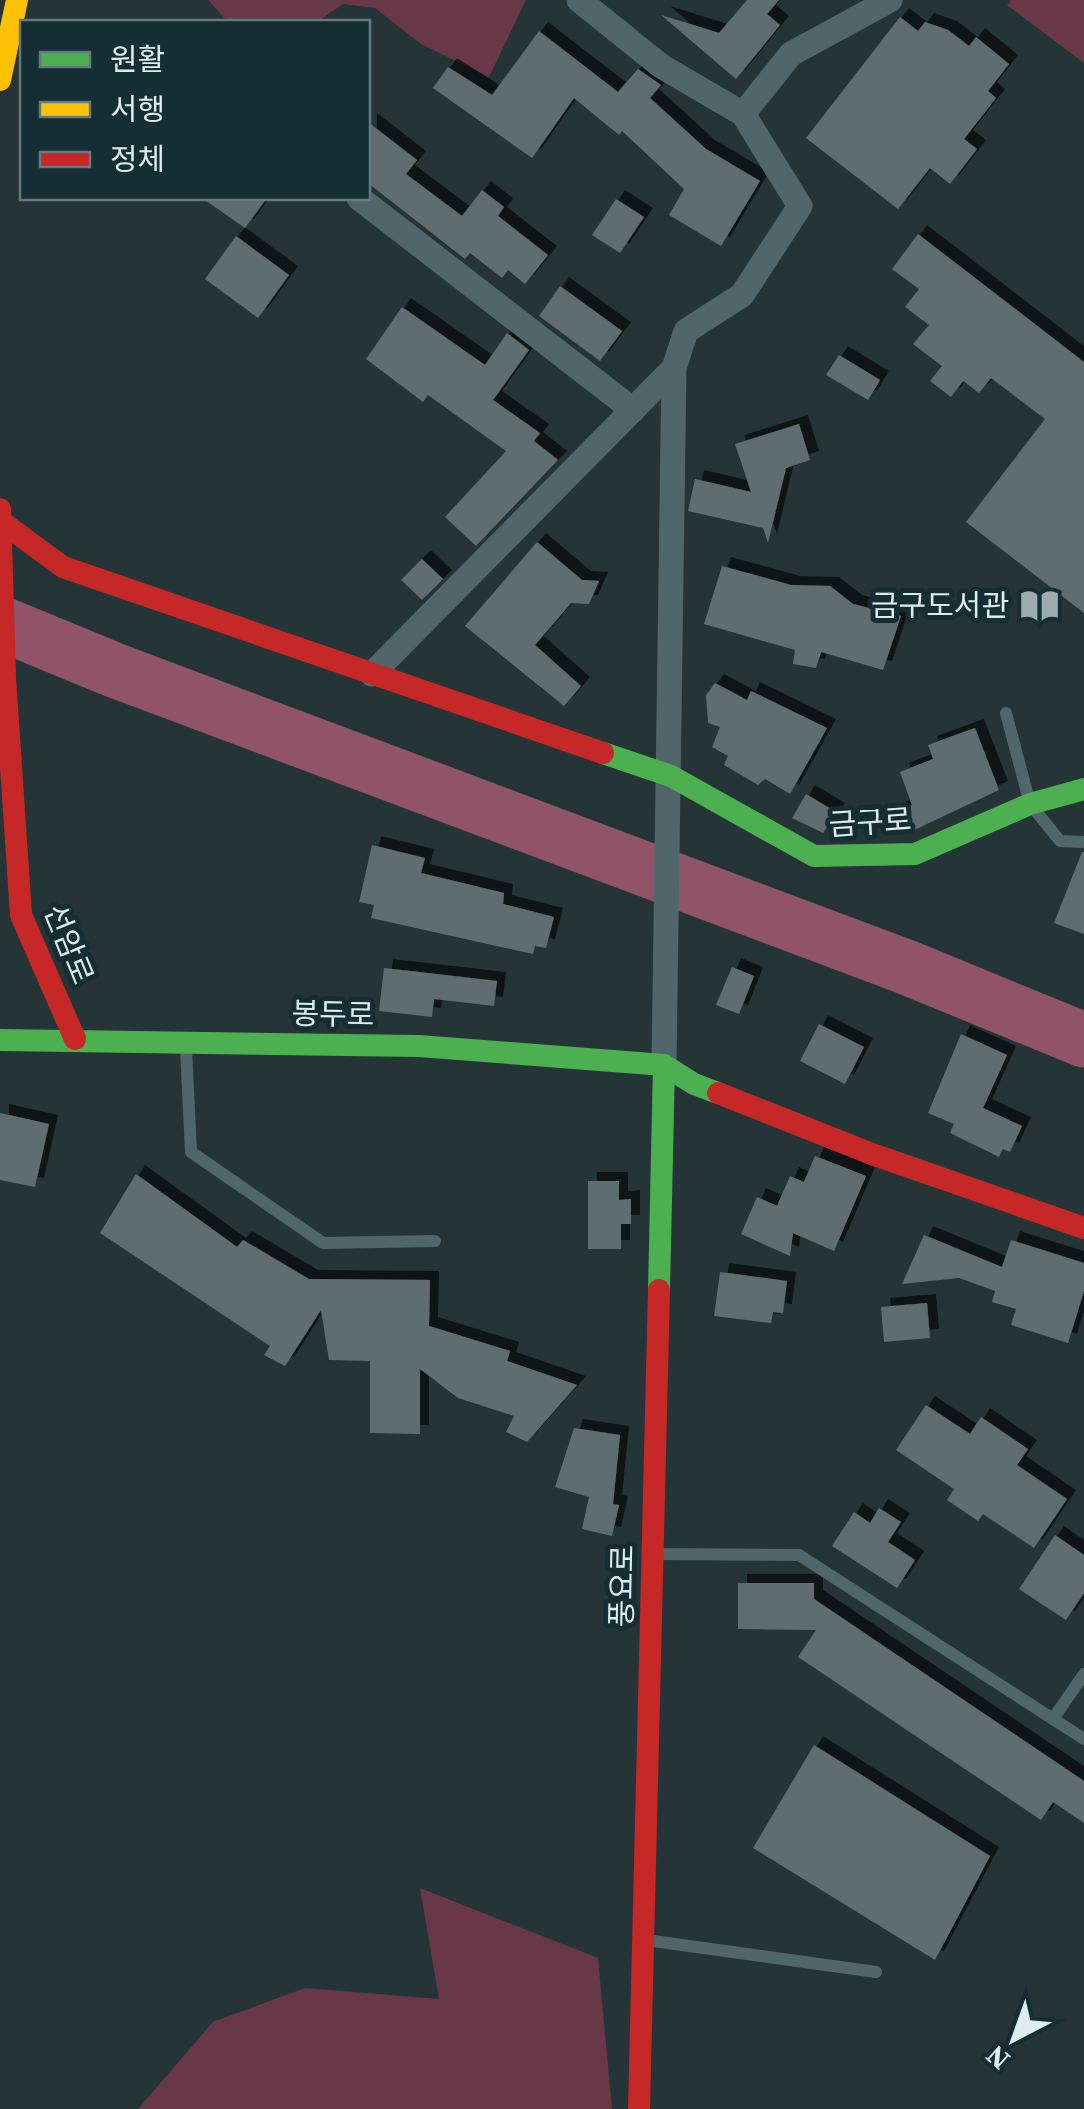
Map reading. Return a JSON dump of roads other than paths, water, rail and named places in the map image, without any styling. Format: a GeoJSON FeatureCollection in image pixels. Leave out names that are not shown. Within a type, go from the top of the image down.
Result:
{"type":"FeatureCollection","features":[{"type":"Feature","properties":{"kind":"main road"},"geometry":{"type":"LineString","coordinates":[[0,80],[17,0]]}},
{"type":"Feature","properties":{"kind":"main road","name":"금구로"},"geometry":{"type":"LineString","coordinates":[[1,516],[63,567],[372,674],[670,785],[814,856],[915,854],[1030,804],[1084,789]]}},
{"type":"Feature","properties":{"kind":"main road","name":"선암로"},"geometry":{"type":"LineString","coordinates":[[1,516],[21,915],[75,1039]]}},
{"type":"Feature","properties":{"kind":"main road","name":"봉두로"},"geometry":{"type":"LineString","coordinates":[[0,1040],[419,1046],[664,1065]]}},
{"type":"Feature","properties":{"kind":"main road"},"geometry":{"type":"LineString","coordinates":[[664,1065],[694,1084],[872,1154],[1084,1228]]}},
{"type":"Feature","properties":{"kind":"main road","name":"풍요로"},"geometry":{"type":"LineString","coordinates":[[639,2109],[664,1065]]}},
{"type":"Feature","properties":{"kind":"street"},"geometry":{"type":"LineString","coordinates":[[579,0],[661,66],[743,114],[800,206],[742,295],[686,331],[674,368],[664,1065]]}},
{"type":"Feature","properties":{"kind":"street"},"geometry":{"type":"LineString","coordinates":[[743,114],[791,54],[890,0]]}},
{"type":"Feature","properties":{"kind":"street"},"geometry":{"type":"LineString","coordinates":[[362,200],[633,410]]}},
{"type":"Feature","properties":{"kind":"street"},"geometry":{"type":"LineString","coordinates":[[372,674],[674,368]]}},
{"type":"Feature","properties":{"kind":"lane"},"geometry":{"type":"LineString","coordinates":[[1006,713],[1030,804],[1060,841],[1084,842]]}},
{"type":"Feature","properties":{"kind":"lane"},"geometry":{"type":"LineString","coordinates":[[186,1041],[191,1152],[323,1243],[435,1242]]}},
{"type":"Feature","properties":{"kind":"lane"},"geometry":{"type":"LineString","coordinates":[[653,1554],[799,1556],[1084,1738]]}},
{"type":"Feature","properties":{"kind":"lane"},"geometry":{"type":"LineString","coordinates":[[1053,1718],[1084,1674]]}},
{"type":"Feature","properties":{"kind":"lane"},"geometry":{"type":"LineString","coordinates":[[644,1940],[876,1972]]}},
{"type":"Feature","properties":{"kind":"waterway"},"geometry":{"type":"LineString","coordinates":[[0,623],[114,670],[906,967],[1084,1040]]}},
{"type":"Feature","properties":{"kind":"place","name":"금구도서관"},"geometry":{"type":"Point","coordinates":[1039,605]}}]}
